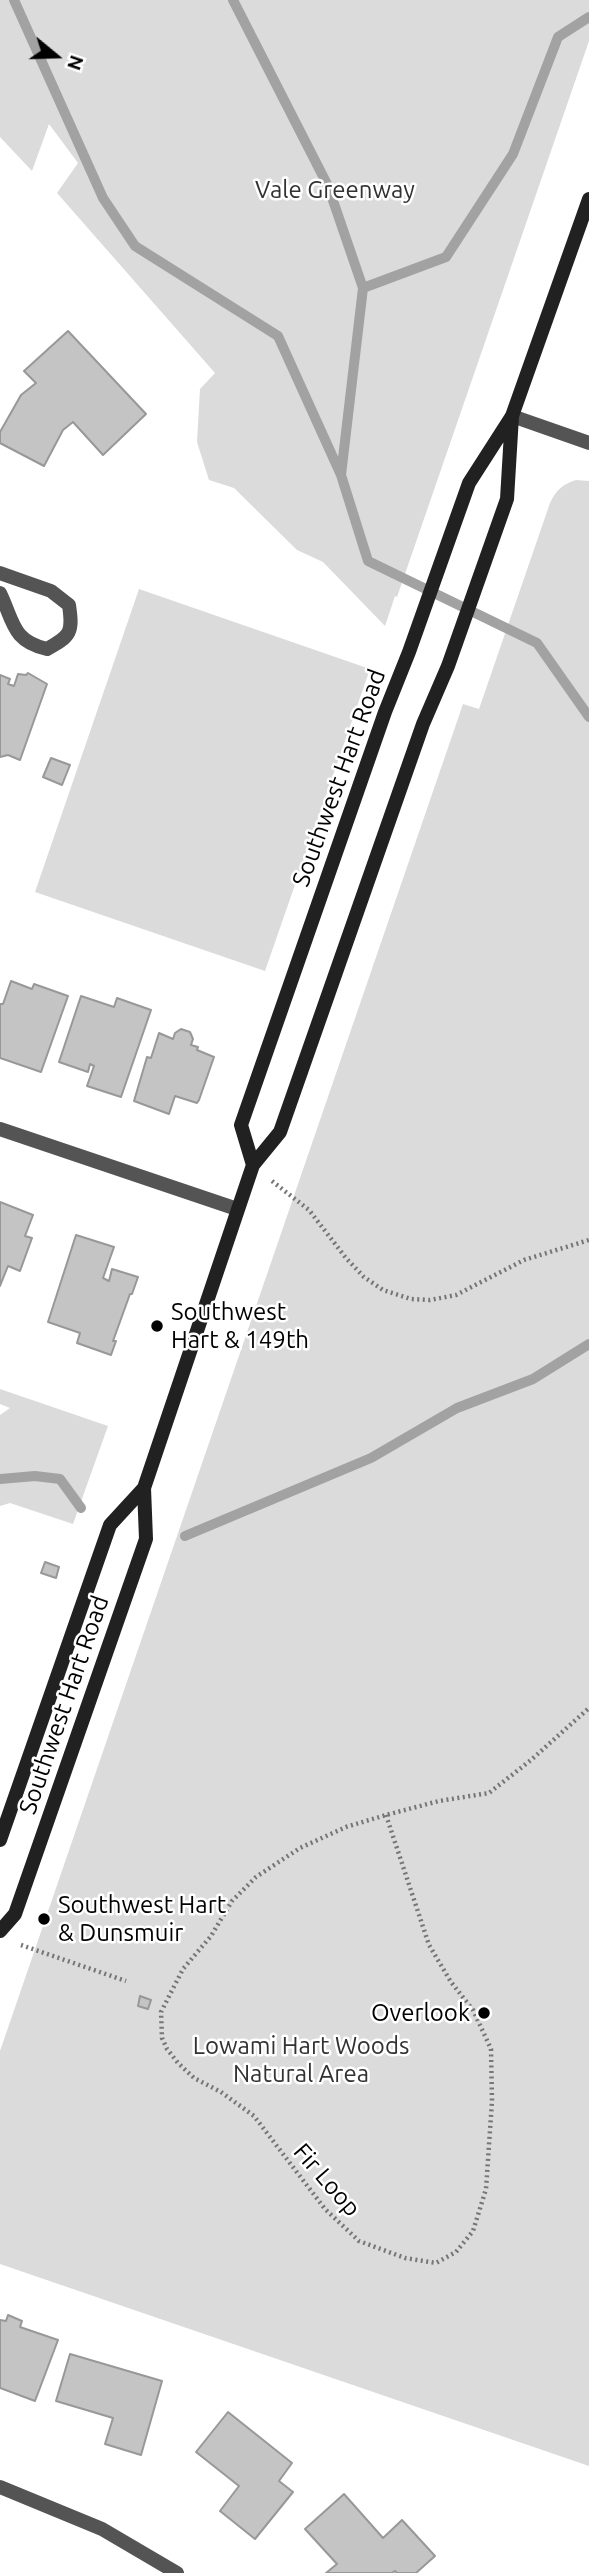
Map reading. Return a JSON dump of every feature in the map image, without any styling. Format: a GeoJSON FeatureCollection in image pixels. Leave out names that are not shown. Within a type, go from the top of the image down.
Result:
{"type":"FeatureCollection","features":[{"type":"Feature","properties":{"kind":"main road","name":"Southwest Hart Road"},"geometry":{"type":"LineString","coordinates":[[253,1165],[242,1125],[385,712],[469,483],[512,416],[589,199]]}},
{"type":"Feature","properties":{"kind":"main road","name":"Southwest Hart Road"},"geometry":{"type":"LineString","coordinates":[[0,1931],[15,1914],[146,1539],[144,1488],[237,1209],[253,1165],[280,1132],[423,724],[448,666],[507,499],[512,416]]}},
{"type":"Feature","properties":{"kind":"main road","name":"Southwest Hart Road"},"geometry":{"type":"LineString","coordinates":[[0,1840],[110,1525],[144,1488]]}},
{"type":"Feature","properties":{"kind":"street"},"geometry":{"type":"LineString","coordinates":[[512,416],[589,443]]}},
{"type":"Feature","properties":{"kind":"street"},"geometry":{"type":"LineString","coordinates":[[0,573],[51,591],[69,605],[72,626],[64,640],[47,649],[30,645],[17,632],[0,593]]}},
{"type":"Feature","properties":{"kind":"street"},"geometry":{"type":"LineString","coordinates":[[0,1129],[237,1209]]}},
{"type":"Feature","properties":{"kind":"street"},"geometry":{"type":"LineString","coordinates":[[0,2487],[102,2529],[177,2573]]}},
{"type":"Feature","properties":{"kind":"path"},"geometry":{"type":"LineString","coordinates":[[253,1165],[309,1210],[363,1277],[383,1290],[411,1299],[430,1300],[456,1295],[524,1260],[589,1240]]}},
{"type":"Feature","properties":{"kind":"path","name":"Fir Loop"},"geometry":{"type":"LineString","coordinates":[[386,1815],[429,1945],[451,1982],[473,2010],[491,2049],[492,2101],[486,2189],[473,2231],[456,2252],[436,2263],[405,2258],[359,2242],[325,2209],[254,2116],[221,2092],[194,2078],[167,2049],[162,2038],[161,2012],[183,1969],[211,1936],[232,1901],[256,1877],[300,1848],[346,1827],[386,1815],[439,1801],[489,1793],[589,1708]]}},
{"type":"Feature","properties":{"kind":"path"},"geometry":{"type":"LineString","coordinates":[[12,1941],[126,1981]]}},
{"type":"Feature","properties":{"kind":"green space","name":"Vale Greenway"},"geometry":{"type":"Polygon","coordinates":[[[0,0],[589,0],[589,41],[385,626],[323,562],[297,550],[234,488],[209,480],[197,442],[200,389],[215,373],[57,193],[78,163],[49,124],[32,171],[0,137],[0,0]]]}},
{"type":"Feature","properties":{"kind":"green space","name":"Lowami Hart Woods Natural Area"},"geometry":{"type":"Polygon","coordinates":[[[576,480],[589,481],[589,2466],[0,2264],[0,2051],[463,704],[479,709],[550,503],[560,488],[576,480]]]}},
{"type":"Feature","properties":{"kind":"green space"},"geometry":{"type":"Polygon","coordinates":[[[139,589],[370,669],[265,971],[35,892],[139,589]]]}},
{"type":"Feature","properties":{"kind":"green space"},"geometry":{"type":"Polygon","coordinates":[[[0,1389],[108,1426],[73,1524],[10,1503],[0,1506],[0,1415],[10,1408],[0,1404],[0,1389]]]}},
{"type":"Feature","properties":{"kind":"building"},"geometry":{"type":"Polygon","coordinates":[[[68,331],[146,414],[103,455],[73,422],[63,430],[44,466],[0,443],[0,432],[21,395],[36,383],[24,371],[68,331]]]}},
{"type":"Feature","properties":{"kind":"building"},"geometry":{"type":"Polygon","coordinates":[[[28,673],[47,684],[20,760],[8,755],[0,757],[0,675],[10,679],[8,684],[14,686],[18,674],[28,673]]]}},
{"type":"Feature","properties":{"kind":"building"},"geometry":{"type":"Polygon","coordinates":[[[51,758],[70,765],[62,785],[43,777],[51,758]]]}},
{"type":"Feature","properties":{"kind":"building"},"geometry":{"type":"Polygon","coordinates":[[[11,981],[32,989],[34,984],[68,996],[41,1072],[0,1058],[0,1004],[3,1004],[11,981]]]}},
{"type":"Feature","properties":{"kind":"building"},"geometry":{"type":"Polygon","coordinates":[[[81,996],[114,1007],[117,998],[151,1010],[121,1097],[87,1086],[94,1066],[90,1064],[88,1072],[59,1062],[81,996]]]}},
{"type":"Feature","properties":{"kind":"building"},"geometry":{"type":"Polygon","coordinates":[[[181,1029],[190,1032],[193,1039],[191,1045],[214,1057],[199,1100],[197,1103],[175,1096],[169,1114],[134,1101],[147,1057],[151,1058],[159,1033],[173,1039],[175,1033],[181,1029]]]}},
{"type":"Feature","properties":{"kind":"building"},"geometry":{"type":"Polygon","coordinates":[[[0,1202],[33,1215],[25,1236],[32,1238],[20,1271],[8,1266],[0,1286],[0,1202]]]}},
{"type":"Feature","properties":{"kind":"building"},"geometry":{"type":"Polygon","coordinates":[[[76,1235],[114,1247],[103,1278],[109,1281],[112,1269],[138,1277],[113,1341],[116,1341],[111,1355],[77,1343],[80,1333],[48,1322],[76,1235]]]}},
{"type":"Feature","properties":{"kind":"building"},"geometry":{"type":"Polygon","coordinates":[[[45,1562],[59,1567],[56,1578],[41,1573],[45,1562]]]}},
{"type":"Feature","properties":{"kind":"building"},"geometry":{"type":"Polygon","coordinates":[[[140,1996],[151,2000],[148,2009],[138,2006],[140,1996]]]}},
{"type":"Feature","properties":{"kind":"building"},"geometry":{"type":"Polygon","coordinates":[[[8,2315],[22,2321],[20,2327],[58,2340],[35,2401],[0,2388],[0,2320],[6,2321],[8,2315]]]}},
{"type":"Feature","properties":{"kind":"building"},"geometry":{"type":"Polygon","coordinates":[[[70,2354],[162,2381],[141,2455],[105,2444],[113,2418],[56,2401],[70,2354]]]}},
{"type":"Feature","properties":{"kind":"building"},"geometry":{"type":"Polygon","coordinates":[[[228,2412],[292,2463],[279,2481],[293,2492],[255,2539],[220,2511],[239,2486],[196,2452],[228,2412]]]}},
{"type":"Feature","properties":{"kind":"building"},"geometry":{"type":"Polygon","coordinates":[[[344,2494],[383,2538],[402,2520],[435,2556],[416,2573],[326,2573],[337,2564],[305,2529],[344,2494]]]}},
{"type":"Feature","properties":{"kind":"waterway"},"geometry":{"type":"LineString","coordinates":[[14,0],[103,198],[135,246],[278,336],[341,475],[368,561],[537,643],[589,717]]}},
{"type":"Feature","properties":{"kind":"waterway"},"geometry":{"type":"LineString","coordinates":[[233,0],[328,186],[363,288],[341,475]]}},
{"type":"Feature","properties":{"kind":"waterway"},"geometry":{"type":"LineString","coordinates":[[363,288],[446,257],[513,154],[558,37],[589,17]]}},
{"type":"Feature","properties":{"kind":"waterway"},"geometry":{"type":"LineString","coordinates":[[185,1536],[371,1458],[457,1408],[533,1379],[589,1344]]}},
{"type":"Feature","properties":{"kind":"waterway"},"geometry":{"type":"LineString","coordinates":[[0,1479],[35,1476],[60,1479],[81,1508]]}},
{"type":"Feature","properties":{"kind":"place","name":"Southwest Hart & 149th"},"geometry":{"type":"Point","coordinates":[157,1326]}},
{"type":"Feature","properties":{"kind":"place","name":"Southwest Hart & Dunsmuir"},"geometry":{"type":"Point","coordinates":[44,1919]}},
{"type":"Feature","properties":{"kind":"place","name":"Overlook"},"geometry":{"type":"Point","coordinates":[484,2013]}}]}
